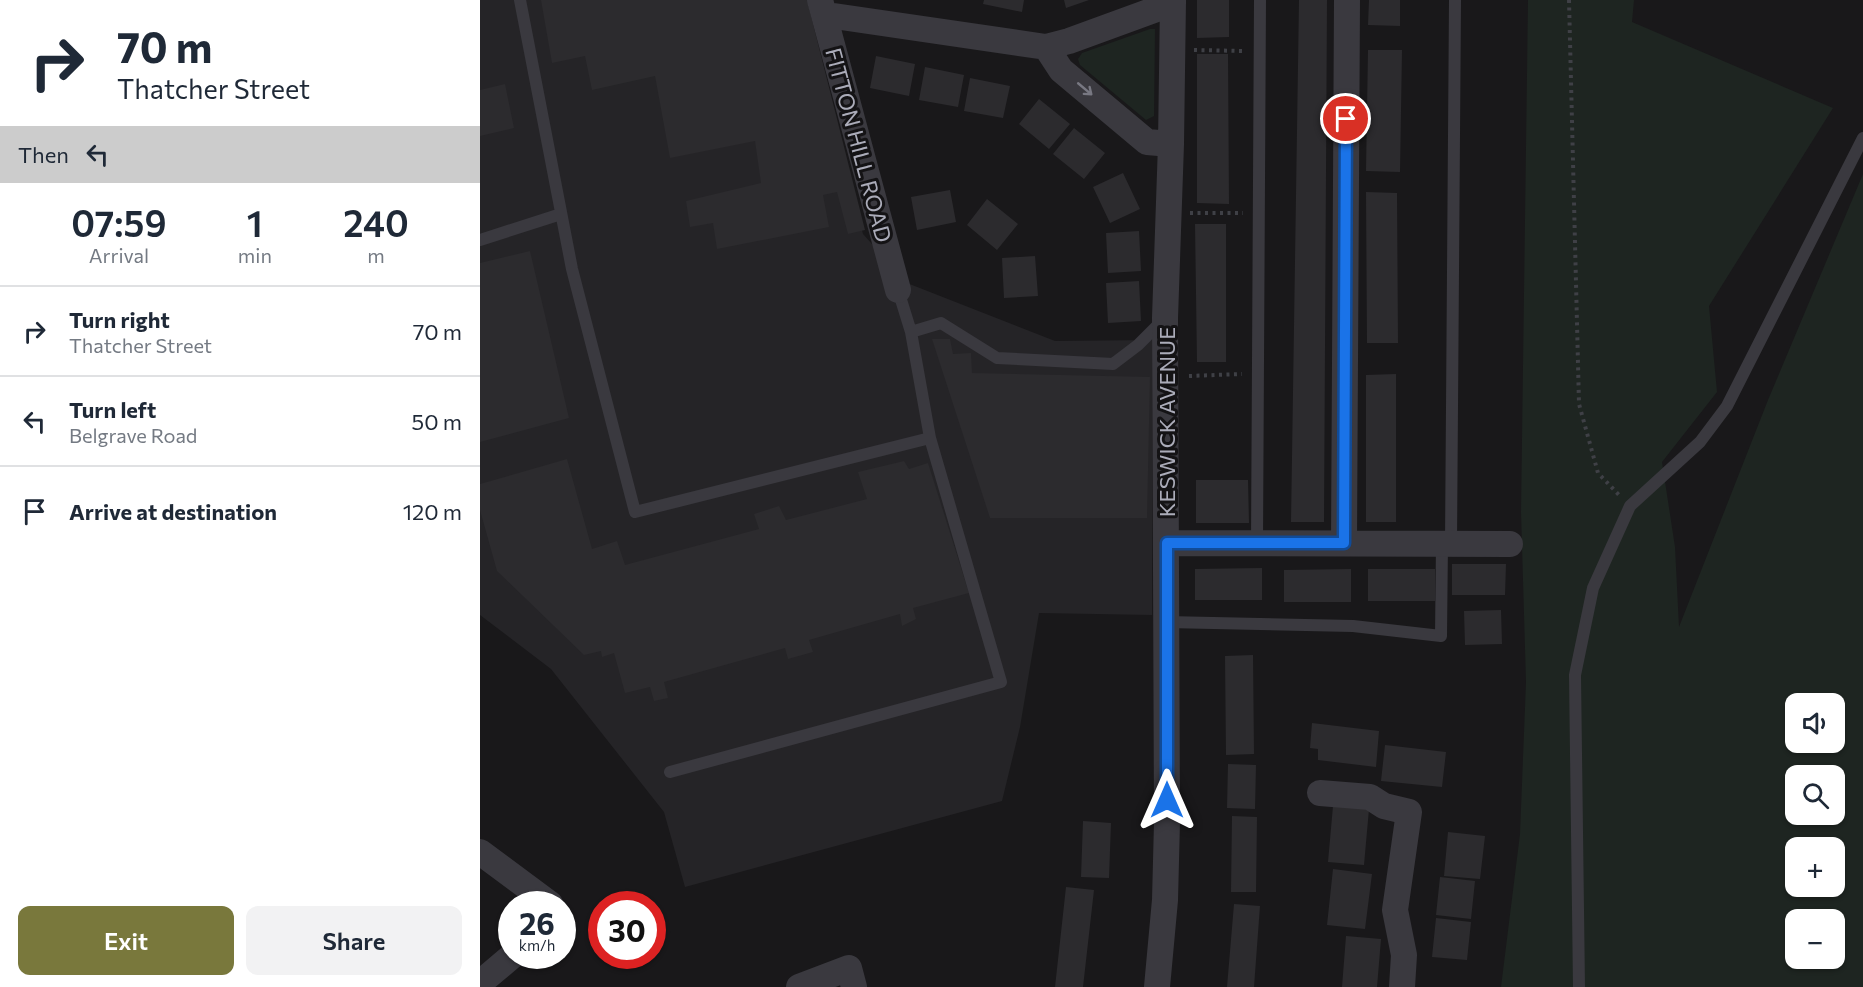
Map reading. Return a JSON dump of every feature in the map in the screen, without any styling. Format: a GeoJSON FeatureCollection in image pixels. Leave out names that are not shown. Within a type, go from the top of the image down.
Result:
{"type":"FeatureCollection","features":[{"type":"Feature","properties":{"kind":"street"},"geometry":{"type":"LineString","coordinates":[[1344,543],[1347,0]]}},
{"type":"Feature","properties":{"kind":"street"},"geometry":{"type":"LineString","coordinates":[[823,9],[834,16],[1046,47],[1069,41],[1173,2]]}},
{"type":"Feature","properties":{"kind":"street","name":"KESWICK AVENUE"},"geometry":{"type":"LineString","coordinates":[[1157,987],[1167,822],[1165,318],[1173,2]]}},
{"type":"Feature","properties":{"kind":"street","name":"FITTON HILL ROAD"},"geometry":{"type":"LineString","coordinates":[[823,9],[898,290]]}},
{"type":"Feature","properties":{"kind":"street"},"geometry":{"type":"LineString","coordinates":[[1046,47],[1061,70],[1147,142],[1171,144]]}},
{"type":"Feature","properties":{"kind":"street"},"geometry":{"type":"LineString","coordinates":[[1167,543],[1510,544]]}},
{"type":"Feature","properties":{"kind":"street"},"geometry":{"type":"LineString","coordinates":[[1320,793],[1370,797],[1384,806],[1409,812],[1395,910],[1404,955],[1402,987]]}},
{"type":"Feature","properties":{"kind":"street"},"geometry":{"type":"LineString","coordinates":[[480,852],[532,891]]}},
{"type":"Feature","properties":{"kind":"street"},"geometry":{"type":"LineString","coordinates":[[480,983],[498,968]]}},
{"type":"Feature","properties":{"kind":"street"},"geometry":{"type":"LineString","coordinates":[[799,987],[849,968],[854,987]]}},
{"type":"Feature","properties":{"kind":"lane"},"geometry":{"type":"LineString","coordinates":[[520,0],[572,269],[635,512],[930,438]]}},
{"type":"Feature","properties":{"kind":"lane"},"geometry":{"type":"LineString","coordinates":[[1257,543],[1260,0]]}},
{"type":"Feature","properties":{"kind":"lane"},"geometry":{"type":"LineString","coordinates":[[1166,622],[1353,626],[1441,636],[1446,543],[1455,0]]}},
{"type":"Feature","properties":{"kind":"lane"},"geometry":{"type":"LineString","coordinates":[[1580,987],[1575,675],[1593,588],[1630,507],[1700,442],[1727,406],[1863,138]]}},
{"type":"Feature","properties":{"kind":"lane"},"geometry":{"type":"LineString","coordinates":[[480,240],[561,214]]}},
{"type":"Feature","properties":{"kind":"lane"},"geometry":{"type":"LineString","coordinates":[[670,772],[1001,682],[930,438],[911,332],[898,290]]}},
{"type":"Feature","properties":{"kind":"lane"},"geometry":{"type":"LineString","coordinates":[[911,332],[941,323],[997,358],[1113,364],[1138,345],[1165,318]]}},
{"type":"Feature","properties":{"kind":"path"},"geometry":{"type":"LineString","coordinates":[[1569,0],[1579,404],[1598,473],[1630,507]]}},
{"type":"Feature","properties":{"kind":"path"},"geometry":{"type":"LineString","coordinates":[[1187,50],[1260,51]]}},
{"type":"Feature","properties":{"kind":"path"},"geometry":{"type":"LineString","coordinates":[[1186,213],[1259,212]]}},
{"type":"Feature","properties":{"kind":"path"},"geometry":{"type":"LineString","coordinates":[[1186,376],[1257,374]]}},
{"type":"Feature","properties":{"kind":"shaded area"},"geometry":{"type":"Polygon","coordinates":[[[480,0],[801,0],[863,234],[907,283],[1055,341],[1152,340],[1152,615],[1039,613],[1020,727],[1002,801],[685,887],[664,812],[551,669],[480,615],[480,0]]]}},
{"type":"Feature","properties":{"kind":"shaded area"},"geometry":{"type":"Polygon","coordinates":[[[1528,0],[1634,0],[1632,22],[1833,108],[1709,306],[1717,392],[1662,462],[1675,547],[1679,627],[1768,400],[1863,174],[1863,987],[1501,987],[1520,834],[1526,682],[1521,512],[1528,0]]]}},
{"type":"Feature","properties":{"kind":"shaded area"},"geometry":{"type":"Polygon","coordinates":[[[1155,29],[1154,116],[1146,120],[1080,65],[1078,59],[1082,53],[1155,29]]]}},
{"type":"Feature","properties":{"kind":"building"},"geometry":{"type":"Polygon","coordinates":[[[541,0],[807,0],[865,230],[848,234],[837,192],[823,195],[829,227],[717,249],[713,223],[690,227],[686,201],[761,183],[755,141],[670,158],[655,76],[592,90],[585,56],[552,63],[541,0]]]}},
{"type":"Feature","properties":{"kind":"building"},"geometry":{"type":"Polygon","coordinates":[[[984,0],[1024,0],[1022,12],[983,4],[984,0]]]}},
{"type":"Feature","properties":{"kind":"building"},"geometry":{"type":"Polygon","coordinates":[[[1064,0],[1089,0],[1066,8],[1064,0]]]}},
{"type":"Feature","properties":{"kind":"building"},"geometry":{"type":"Polygon","coordinates":[[[1197,0],[1229,0],[1229,37],[1197,38],[1197,0]]]}},
{"type":"Feature","properties":{"kind":"building"},"geometry":{"type":"Polygon","coordinates":[[[1299,0],[1327,0],[1324,522],[1291,522],[1299,0]]]}},
{"type":"Feature","properties":{"kind":"building"},"geometry":{"type":"Polygon","coordinates":[[[1369,0],[1400,0],[1400,26],[1368,25],[1369,0]]]}},
{"type":"Feature","properties":{"kind":"building"},"geometry":{"type":"Polygon","coordinates":[[[1368,50],[1402,50],[1400,172],[1366,171],[1368,50]]]}},
{"type":"Feature","properties":{"kind":"building"},"geometry":{"type":"Polygon","coordinates":[[[1197,54],[1228,54],[1229,204],[1197,203],[1197,54]]]}},
{"type":"Feature","properties":{"kind":"building"},"geometry":{"type":"Polygon","coordinates":[[[876,56],[915,64],[909,96],[870,88],[876,56]]]}},
{"type":"Feature","properties":{"kind":"building"},"geometry":{"type":"Polygon","coordinates":[[[925,67],[964,75],[958,107],[919,100],[925,67]]]}},
{"type":"Feature","properties":{"kind":"building"},"geometry":{"type":"Polygon","coordinates":[[[970,78],[1010,86],[1003,118],[964,111],[970,78]]]}},
{"type":"Feature","properties":{"kind":"building"},"geometry":{"type":"Polygon","coordinates":[[[505,84],[514,128],[480,136],[480,90],[505,84]]]}},
{"type":"Feature","properties":{"kind":"building"},"geometry":{"type":"Polygon","coordinates":[[[1039,99],[1070,124],[1049,149],[1019,124],[1039,99]]]}},
{"type":"Feature","properties":{"kind":"building"},"geometry":{"type":"Polygon","coordinates":[[[1074,128],[1105,153],[1084,179],[1053,154],[1074,128]]]}},
{"type":"Feature","properties":{"kind":"building"},"geometry":{"type":"Polygon","coordinates":[[[1123,173],[1140,209],[1110,223],[1093,187],[1123,173]]]}},
{"type":"Feature","properties":{"kind":"building"},"geometry":{"type":"Polygon","coordinates":[[[950,190],[956,222],[917,230],[911,197],[950,190]]]}},
{"type":"Feature","properties":{"kind":"building"},"geometry":{"type":"Polygon","coordinates":[[[1366,192],[1397,193],[1398,343],[1367,343],[1366,192]]]}},
{"type":"Feature","properties":{"kind":"building"},"geometry":{"type":"Polygon","coordinates":[[[987,199],[1018,224],[997,250],[967,225],[987,199]]]}},
{"type":"Feature","properties":{"kind":"building"},"geometry":{"type":"Polygon","coordinates":[[[1195,224],[1226,224],[1226,362],[1197,362],[1195,224]]]}},
{"type":"Feature","properties":{"kind":"building"},"geometry":{"type":"Polygon","coordinates":[[[1139,231],[1141,271],[1108,273],[1106,233],[1139,231]]]}},
{"type":"Feature","properties":{"kind":"building"},"geometry":{"type":"Polygon","coordinates":[[[530,251],[569,418],[480,442],[480,263],[530,251]]]}},
{"type":"Feature","properties":{"kind":"building"},"geometry":{"type":"Polygon","coordinates":[[[1035,256],[1038,296],[1004,298],[1002,258],[1035,256]]]}},
{"type":"Feature","properties":{"kind":"building"},"geometry":{"type":"Polygon","coordinates":[[[1139,281],[1141,321],[1108,323],[1106,283],[1139,281]]]}},
{"type":"Feature","properties":{"kind":"building"},"geometry":{"type":"Polygon","coordinates":[[[932,339],[950,339],[953,354],[971,353],[972,373],[1150,377],[1147,518],[990,518],[932,339]]]}},
{"type":"Feature","properties":{"kind":"building"},"geometry":{"type":"Polygon","coordinates":[[[1396,374],[1396,522],[1366,522],[1366,375],[1396,374]]]}},
{"type":"Feature","properties":{"kind":"building"},"geometry":{"type":"Polygon","coordinates":[[[567,459],[592,549],[617,541],[625,565],[759,529],[754,514],[779,506],[786,520],[867,499],[858,472],[904,461],[909,469],[928,463],[969,593],[913,608],[916,619],[902,626],[900,614],[809,640],[813,652],[788,659],[785,648],[664,682],[668,698],[654,701],[650,687],[625,693],[614,653],[602,657],[601,651],[584,655],[497,571],[480,510],[480,484],[567,459]]]}},
{"type":"Feature","properties":{"kind":"building"},"geometry":{"type":"Polygon","coordinates":[[[1196,480],[1248,480],[1249,523],[1196,523],[1196,480]]]}},
{"type":"Feature","properties":{"kind":"building"},"geometry":{"type":"Polygon","coordinates":[[[1452,564],[1506,564],[1505,595],[1452,595],[1452,564]]]}},
{"type":"Feature","properties":{"kind":"building"},"geometry":{"type":"Polygon","coordinates":[[[1262,568],[1262,600],[1195,600],[1195,569],[1262,568]]]}},
{"type":"Feature","properties":{"kind":"building"},"geometry":{"type":"Polygon","coordinates":[[[1351,569],[1351,602],[1284,602],[1284,570],[1351,569]]]}},
{"type":"Feature","properties":{"kind":"building"},"geometry":{"type":"Polygon","coordinates":[[[1368,569],[1435,569],[1435,601],[1368,601],[1368,569]]]}},
{"type":"Feature","properties":{"kind":"building"},"geometry":{"type":"Polygon","coordinates":[[[1501,610],[1502,644],[1465,645],[1464,611],[1501,610]]]}},
{"type":"Feature","properties":{"kind":"building"},"geometry":{"type":"Polygon","coordinates":[[[1253,655],[1254,754],[1226,755],[1225,656],[1253,655]]]}},
{"type":"Feature","properties":{"kind":"building"},"geometry":{"type":"Polygon","coordinates":[[[1312,723],[1379,731],[1376,767],[1318,760],[1318,749],[1310,748],[1312,723]]]}},
{"type":"Feature","properties":{"kind":"building"},"geometry":{"type":"Polygon","coordinates":[[[1385,745],[1446,752],[1442,787],[1381,781],[1385,745]]]}},
{"type":"Feature","properties":{"kind":"building"},"geometry":{"type":"Polygon","coordinates":[[[1228,764],[1256,765],[1255,809],[1227,808],[1228,764]]]}},
{"type":"Feature","properties":{"kind":"building"},"geometry":{"type":"Polygon","coordinates":[[[1333,806],[1369,809],[1364,865],[1328,862],[1333,806]]]}},
{"type":"Feature","properties":{"kind":"building"},"geometry":{"type":"Polygon","coordinates":[[[1232,816],[1257,817],[1256,892],[1231,892],[1232,816]]]}},
{"type":"Feature","properties":{"kind":"building"},"geometry":{"type":"Polygon","coordinates":[[[1083,821],[1111,823],[1109,878],[1081,877],[1083,821]]]}},
{"type":"Feature","properties":{"kind":"building"},"geometry":{"type":"Polygon","coordinates":[[[1448,832],[1485,836],[1480,879],[1444,876],[1448,832]]]}},
{"type":"Feature","properties":{"kind":"building"},"geometry":{"type":"Polygon","coordinates":[[[1333,869],[1372,874],[1365,929],[1327,925],[1333,869]]]}},
{"type":"Feature","properties":{"kind":"building"},"geometry":{"type":"Polygon","coordinates":[[[1440,877],[1475,881],[1471,919],[1436,915],[1440,877]]]}},
{"type":"Feature","properties":{"kind":"building"},"geometry":{"type":"Polygon","coordinates":[[[1066,887],[1094,890],[1083,987],[1055,987],[1066,887]]]}},
{"type":"Feature","properties":{"kind":"building"},"geometry":{"type":"Polygon","coordinates":[[[1234,904],[1260,906],[1254,987],[1227,987],[1234,904]]]}},
{"type":"Feature","properties":{"kind":"building"},"geometry":{"type":"Polygon","coordinates":[[[1436,918],[1471,922],[1467,960],[1432,957],[1436,918]]]}},
{"type":"Feature","properties":{"kind":"building"},"geometry":{"type":"Polygon","coordinates":[[[1346,936],[1381,939],[1377,987],[1342,987],[1346,936]]]}},
{"type":"Feature","properties":{"kind":"route"},"geometry":{"type":"LineString","coordinates":[[1167,800],[1167,543],[1344,543],[1346,119]]}}]}
